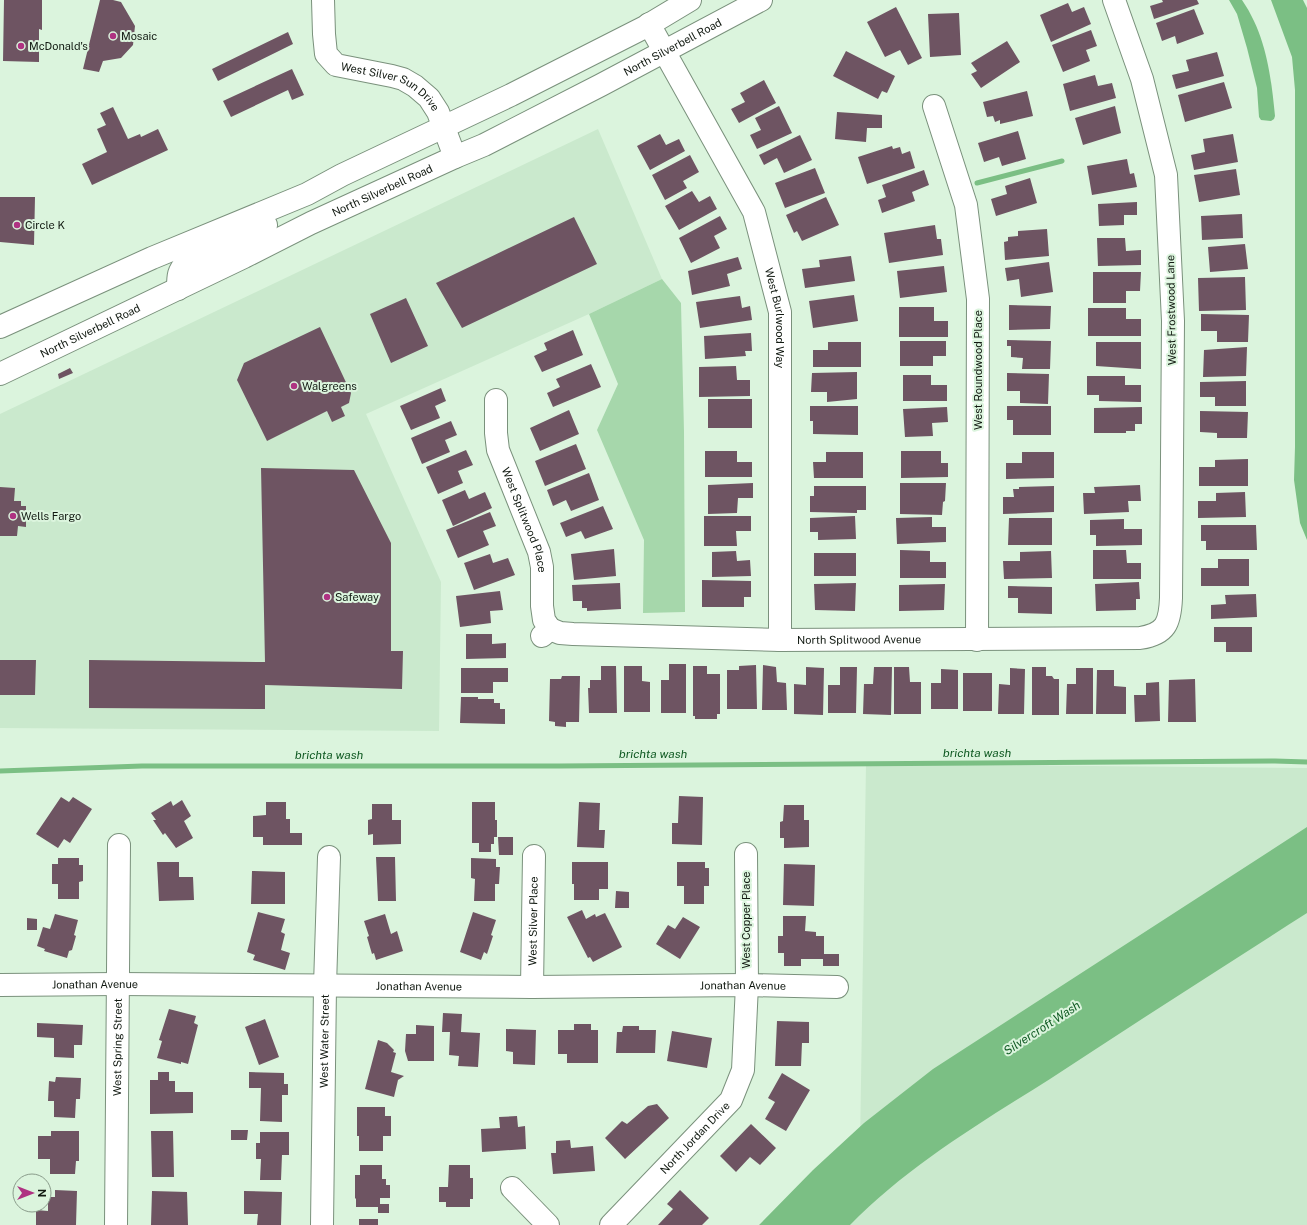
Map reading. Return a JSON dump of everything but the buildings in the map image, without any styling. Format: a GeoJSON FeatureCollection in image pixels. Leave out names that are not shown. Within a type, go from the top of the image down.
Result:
{"type":"FeatureCollection","features":[{"type":"Feature","properties":{"kind":"street","name":"West Silver Sun Drive"},"geometry":{"type":"LineString","coordinates":[[323,0],[326,54],[336,65],[392,76],[403,79],[416,86],[429,98],[438,112],[445,126],[455,157]]}},
{"type":"Feature","properties":{"kind":"street"},"geometry":{"type":"LineString","coordinates":[[0,327],[152,258],[307,194],[342,175],[511,95],[649,24],[690,0]]}},
{"type":"Feature","properties":{"kind":"street","name":"North Silverbell Road"},"geometry":{"type":"LineString","coordinates":[[0,374],[178,289],[306,225],[484,145],[761,0]]}},
{"type":"Feature","properties":{"kind":"street","name":"West Frostwood Lane"},"geometry":{"type":"LineString","coordinates":[[1114,0],[1142,78],[1166,175],[1173,329],[1171,598],[1166,631]]}},
{"type":"Feature","properties":{"kind":"street","name":"West Burlwood Way"},"geometry":{"type":"LineString","coordinates":[[649,24],[754,212],[780,312],[780,640]]}},
{"type":"Feature","properties":{"kind":"street","name":"West Roundwood Place"},"geometry":{"type":"LineString","coordinates":[[934,106],[966,205],[978,299],[977,640]]}},
{"type":"Feature","properties":{"kind":"street"},"geometry":{"type":"LineString","coordinates":[[178,289],[178,275],[181,268],[187,261],[252,233],[269,224],[280,217],[307,194]]}},
{"type":"Feature","properties":{"kind":"street","name":"West Splitwood Place"},"geometry":{"type":"LineString","coordinates":[[496,400],[496,433],[498,450],[539,552],[542,567],[542,606],[546,633]]}},
{"type":"Feature","properties":{"kind":"street","name":"North Splitwood Avenue"},"geometry":{"type":"LineString","coordinates":[[546,633],[780,640],[977,640],[1140,638],[1166,631]]}},
{"type":"Feature","properties":{"kind":"street","name":"West Spring Street"},"geometry":{"type":"LineString","coordinates":[[116,1225],[119,845]]}},
{"type":"Feature","properties":{"kind":"street","name":"West Copper Place"},"geometry":{"type":"LineString","coordinates":[[746,854],[747,985]]}},
{"type":"Feature","properties":{"kind":"street","name":"West Silver Place"},"geometry":{"type":"LineString","coordinates":[[532,987],[534,856]]}},
{"type":"Feature","properties":{"kind":"street","name":"West Water Street"},"geometry":{"type":"LineString","coordinates":[[322,1225],[325,986],[329,857]]}},
{"type":"Feature","properties":{"kind":"street","name":"Jonathan Avenue"},"geometry":{"type":"LineString","coordinates":[[0,985],[118,984],[532,987],[747,985],[837,987]]}},
{"type":"Feature","properties":{"kind":"street","name":"North Jordan Drive"},"geometry":{"type":"LineString","coordinates":[[611,1225],[731,1100],[743,1070],[747,985]]}},
{"type":"Feature","properties":{"kind":"street"},"geometry":{"type":"LineString","coordinates":[[512,1188],[548,1225]]}},
{"type":"Feature","properties":{"kind":"shaded area"},"geometry":{"type":"Polygon","coordinates":[[[598,129],[662,279],[589,314],[366,414],[441,582],[439,731],[0,728],[0,414],[598,129]]]}},
{"type":"Feature","properties":{"kind":"shaded area"},"geometry":{"type":"Polygon","coordinates":[[[662,279],[681,303],[684,432],[685,612],[643,613],[644,540],[597,430],[618,384],[589,314],[662,279]]]}},
{"type":"Feature","properties":{"kind":"shaded area"},"geometry":{"type":"Polygon","coordinates":[[[866,764],[1307,768],[1307,1225],[775,1225],[860,1146],[866,764]]]}},
{"type":"Feature","properties":{"kind":"water"},"geometry":{"type":"Polygon","coordinates":[[[1229,0],[1242,0],[1257,27],[1262,41],[1269,71],[1275,116],[1271,121],[1261,120],[1259,117],[1257,88],[1247,48],[1237,14],[1229,0]]]}},
{"type":"Feature","properties":{"kind":"water"},"geometry":{"type":"Polygon","coordinates":[[[1271,0],[1303,0],[1307,8],[1307,540],[1300,523],[1294,480],[1295,90],[1292,57],[1271,0]]]}},
{"type":"Feature","properties":{"kind":"water","name":"Silvercroft Wash"},"geometry":{"type":"Polygon","coordinates":[[[1307,827],[1307,913],[946,1146],[896,1183],[850,1225],[759,1225],[813,1170],[864,1123],[933,1069],[1307,827]]]}},
{"type":"Feature","properties":{"kind":"waterway"},"geometry":{"type":"LineString","coordinates":[[977,183],[1062,161]]}},
{"type":"Feature","properties":{"kind":"waterway","name":"brichta wash"},"geometry":{"type":"LineString","coordinates":[[0,771],[142,766],[559,766],[1307,762]]}},
{"type":"Feature","properties":{"kind":"place","name":"Mosaic"},"geometry":{"type":"Point","coordinates":[113,36]}},
{"type":"Feature","properties":{"kind":"place","name":"McDonald's"},"geometry":{"type":"Point","coordinates":[21,46]}},
{"type":"Feature","properties":{"kind":"place","name":"Circle K"},"geometry":{"type":"Point","coordinates":[17,225]}},
{"type":"Feature","properties":{"kind":"place","name":"Walgreens"},"geometry":{"type":"Point","coordinates":[294,386]}},
{"type":"Feature","properties":{"kind":"place","name":"Wells Fargo"},"geometry":{"type":"Point","coordinates":[13,516]}},
{"type":"Feature","properties":{"kind":"place","name":"Safeway"},"geometry":{"type":"Point","coordinates":[327,597]}}]}
